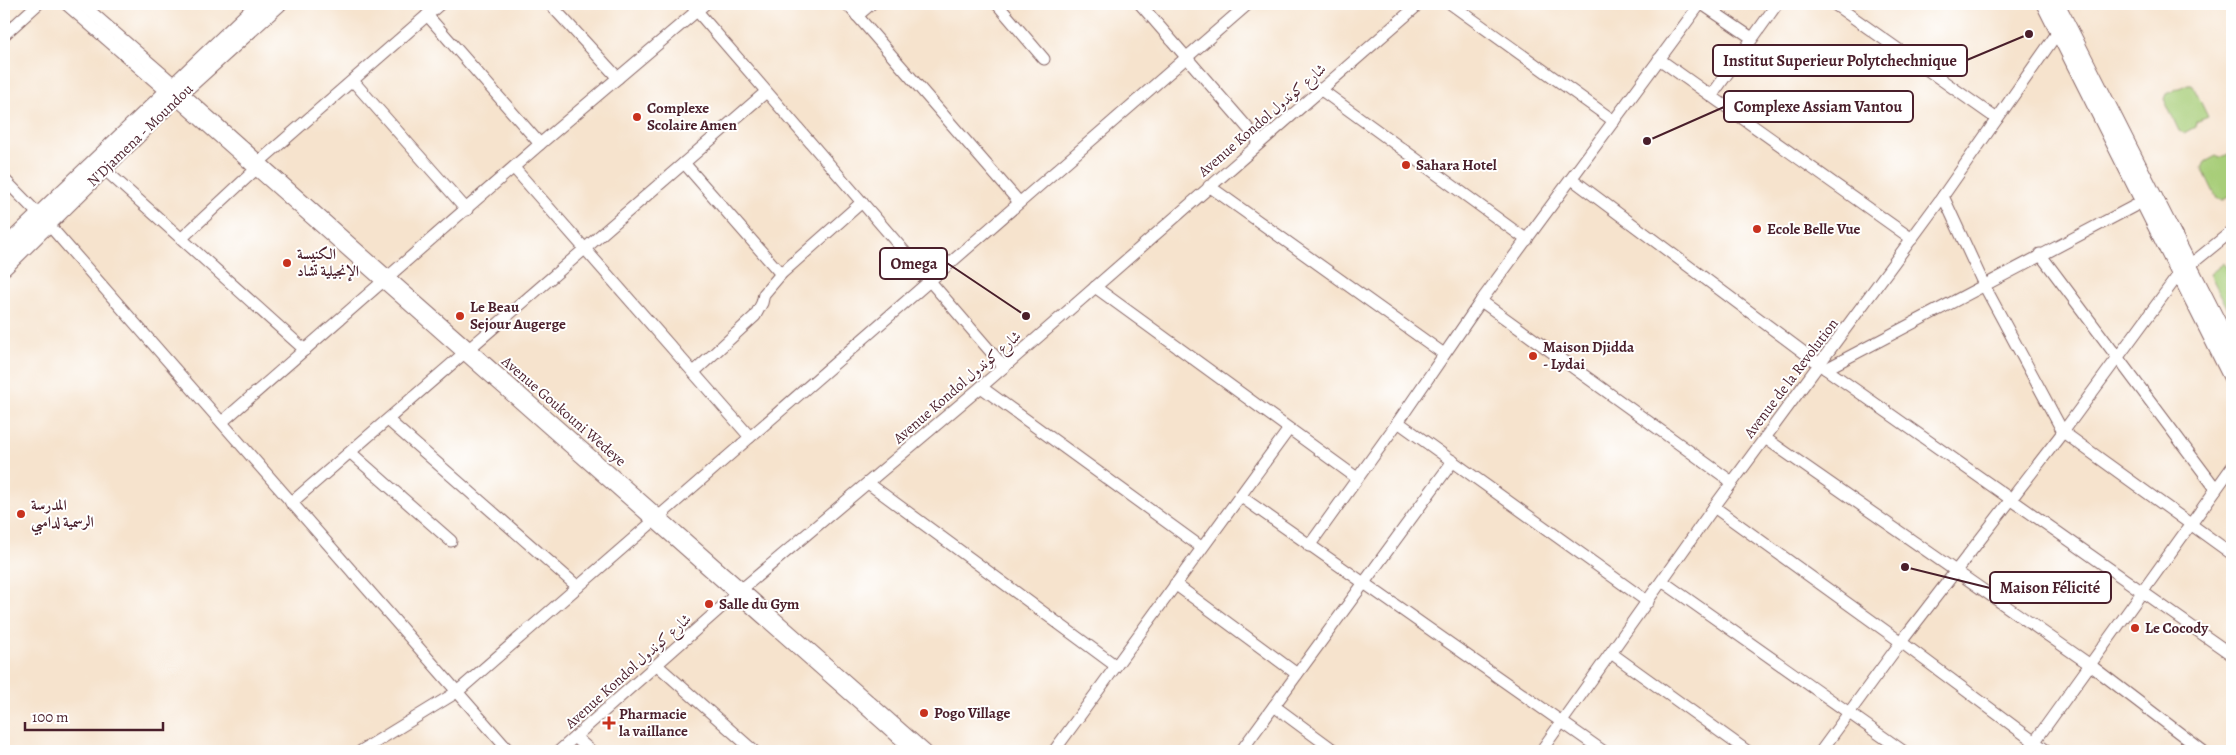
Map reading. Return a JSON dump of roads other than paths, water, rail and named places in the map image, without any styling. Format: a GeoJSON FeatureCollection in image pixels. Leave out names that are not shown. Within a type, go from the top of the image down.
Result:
{"type":"FeatureCollection","features":[{"type":"Feature","properties":{"kind":"main road","name":"N'Djamena - Moundou"},"geometry":{"type":"LineString","coordinates":[[4,268],[36,239],[44,220],[174,92],[259,4]]}},
{"type":"Feature","properties":{"kind":"main road","name":"N'Djamena - Moundou"},"geometry":{"type":"LineString","coordinates":[[4,248],[18,235],[44,220],[104,169],[174,92],[279,4]]}},
{"type":"Feature","properties":{"kind":"main road"},"geometry":{"type":"LineString","coordinates":[[2044,4],[2062,29],[2184,270],[2232,379]]}},
{"type":"Feature","properties":{"kind":"main road"},"geometry":{"type":"LineString","coordinates":[[2056,4],[2062,29],[2142,202],[2232,350]]}},
{"type":"Feature","properties":{"kind":"main road"},"geometry":{"type":"LineString","coordinates":[[4,243],[18,235]]}},
{"type":"Feature","properties":{"kind":"main road"},"geometry":{"type":"LineString","coordinates":[[4,280],[19,265],[36,239]]}},
{"type":"Feature","properties":{"kind":"street"},"geometry":{"type":"LineString","coordinates":[[4,35],[38,4]]}},
{"type":"Feature","properties":{"kind":"street"},"geometry":{"type":"LineString","coordinates":[[66,4],[174,92]]}},
{"type":"Feature","properties":{"kind":"street"},"geometry":{"type":"LineString","coordinates":[[82,4],[174,92]]}},
{"type":"Feature","properties":{"kind":"street"},"geometry":{"type":"LineString","coordinates":[[182,238],[257,166],[440,4]]}},
{"type":"Feature","properties":{"kind":"street"},"geometry":{"type":"LineString","coordinates":[[550,4],[618,78]]}},
{"type":"Feature","properties":{"kind":"street"},"geometry":{"type":"LineString","coordinates":[[847,4],[1019,202]]}},
{"type":"Feature","properties":{"kind":"street"},"geometry":{"type":"LineString","coordinates":[[857,16],[871,4]]}},
{"type":"Feature","properties":{"kind":"street"},"geometry":{"type":"LineString","coordinates":[[997,4],[1044,59]]}},
{"type":"Feature","properties":{"kind":"street"},"geometry":{"type":"LineString","coordinates":[[1140,4],[1260,142]]}},
{"type":"Feature","properties":{"kind":"street"},"geometry":{"type":"LineString","coordinates":[[362,751],[458,692],[1248,4]]}},
{"type":"Feature","properties":{"kind":"street","name":"Avenue Kondol شارع كوندول"},"geometry":{"type":"LineString","coordinates":[[559,751],[739,592],[981,388],[1209,186],[1419,4]]}},
{"type":"Feature","properties":{"kind":"street"},"geometry":{"type":"LineString","coordinates":[[1451,4],[1614,121]]}},
{"type":"Feature","properties":{"kind":"street"},"geometry":{"type":"LineString","coordinates":[[1309,546],[1398,422],[1481,301],[1701,4],[1752,38]]}},
{"type":"Feature","properties":{"kind":"street"},"geometry":{"type":"LineString","coordinates":[[1712,95],[1777,4]]}},
{"type":"Feature","properties":{"kind":"street"},"geometry":{"type":"LineString","coordinates":[[1834,4],[1997,119]]}},
{"type":"Feature","properties":{"kind":"street"},"geometry":{"type":"LineString","coordinates":[[222,422],[618,78],[698,6],[766,92],[1004,367]]}},
{"type":"Feature","properties":{"kind":"street"},"geometry":{"type":"LineString","coordinates":[[427,15],[540,144]]}},
{"type":"Feature","properties":{"kind":"street","name":"Avenue de la Revolution"},"geometry":{"type":"LineString","coordinates":[[1541,751],[1732,482],[1823,367],[1912,238],[2062,29]]}},
{"type":"Feature","properties":{"kind":"street"},"geometry":{"type":"LineString","coordinates":[[1659,59],[1912,238]]}},
{"type":"Feature","properties":{"kind":"street"},"geometry":{"type":"LineString","coordinates":[[353,81],[466,210]]}},
{"type":"Feature","properties":{"kind":"street"},"geometry":{"type":"LineString","coordinates":[[1320,89],[1527,240]]}},
{"type":"Feature","properties":{"kind":"street","name":"Avenue Goukouni Wedeye"},"geometry":{"type":"LineString","coordinates":[[174,92],[921,751]]}},
{"type":"Feature","properties":{"kind":"street"},"geometry":{"type":"LineString","coordinates":[[291,503],[766,92]]}},
{"type":"Feature","properties":{"kind":"street"},"geometry":{"type":"LineString","coordinates":[[684,163],[781,274]]}},
{"type":"Feature","properties":{"kind":"street"},"geometry":{"type":"LineString","coordinates":[[514,168],[750,436]]}},
{"type":"Feature","properties":{"kind":"street"},"geometry":{"type":"LineString","coordinates":[[104,169],[305,350]]}},
{"type":"Feature","properties":{"kind":"street"},"geometry":{"type":"LineString","coordinates":[[4,178],[44,220],[509,751]]}},
{"type":"Feature","properties":{"kind":"street"},"geometry":{"type":"LineString","coordinates":[[1572,179],[1823,367],[2232,655]]}},
{"type":"Feature","properties":{"kind":"street"},"geometry":{"type":"LineString","coordinates":[[1209,186],[1444,354]]}},
{"type":"Feature","properties":{"kind":"street"},"geometry":{"type":"LineString","coordinates":[[1943,196],[1984,285],[2063,432],[2232,554]]}},
{"type":"Feature","properties":{"kind":"street"},"geometry":{"type":"LineString","coordinates":[[694,372],[755,316],[762,304],[764,294],[781,274],[862,202]]}},
{"type":"Feature","properties":{"kind":"street"},"geometry":{"type":"LineString","coordinates":[[1823,367],[2142,202]]}},
{"type":"Feature","properties":{"kind":"street"},"geometry":{"type":"LineString","coordinates":[[1821,751],[1901,642],[2063,432],[2184,270],[2232,231]]}},
{"type":"Feature","properties":{"kind":"street"},"geometry":{"type":"LineString","coordinates":[[2040,254],[2216,489]]}},
{"type":"Feature","properties":{"kind":"street"},"geometry":{"type":"LineString","coordinates":[[1095,287],[1358,478]]}},
{"type":"Feature","properties":{"kind":"street"},"geometry":{"type":"LineString","coordinates":[[1481,301],[1732,482]]}},
{"type":"Feature","properties":{"kind":"street"},"geometry":{"type":"LineString","coordinates":[[981,388],[1201,547]]}},
{"type":"Feature","properties":{"kind":"street"},"geometry":{"type":"LineString","coordinates":[[388,420],[578,587]]}},
{"type":"Feature","properties":{"kind":"street"},"geometry":{"type":"LineString","coordinates":[[1398,422],[1648,602]]}},
{"type":"Feature","properties":{"kind":"street"},"geometry":{"type":"LineString","coordinates":[[1054,751],[1201,547],[1289,429]]}},
{"type":"Feature","properties":{"kind":"street"},"geometry":{"type":"LineString","coordinates":[[1765,438],[2089,664],[2203,751]]}},
{"type":"Feature","properties":{"kind":"street"},"geometry":{"type":"LineString","coordinates":[[351,453],[451,541]]}},
{"type":"Feature","properties":{"kind":"street"},"geometry":{"type":"LineString","coordinates":[[1241,751],[1453,461]]}},
{"type":"Feature","properties":{"kind":"street"},"geometry":{"type":"LineString","coordinates":[[2031,747],[2232,467]]}},
{"type":"Feature","properties":{"kind":"street"},"geometry":{"type":"LineString","coordinates":[[868,483],[1116,666]]}},
{"type":"Feature","properties":{"kind":"street"},"geometry":{"type":"LineString","coordinates":[[1240,496],[1603,751]]}},
{"type":"Feature","properties":{"kind":"street"},"geometry":{"type":"LineString","coordinates":[[1714,507],[1901,642],[2031,747],[2047,751]]}},
{"type":"Feature","properties":{"kind":"street"},"geometry":{"type":"LineString","coordinates":[[1662,581],[1903,751]]}},
{"type":"Feature","properties":{"kind":"street"},"geometry":{"type":"LineString","coordinates":[[1175,584],[1297,674]]}},
{"type":"Feature","properties":{"kind":"street"},"geometry":{"type":"LineString","coordinates":[[1611,653],[1747,751]]}},
{"type":"Feature","properties":{"kind":"street"},"geometry":{"type":"LineString","coordinates":[[657,665],[754,751]]}},
{"type":"Feature","properties":{"kind":"street"},"geometry":{"type":"LineString","coordinates":[[1274,706],[1336,751]]}},
{"type":"Feature","properties":{"kind":"street"},"geometry":{"type":"LineString","coordinates":[[575,737],[591,751]]}},
{"type":"Feature","properties":{"kind":"place","name":"Institut Superieur Polytchechnique"},"geometry":{"type":"Point","coordinates":[2029,34]}},
{"type":"Feature","properties":{"kind":"place","name":"Complexe Scolaire Amen"},"geometry":{"type":"Point","coordinates":[637,117]}},
{"type":"Feature","properties":{"kind":"place","name":"Complexe Assiam Vantou"},"geometry":{"type":"Point","coordinates":[1647,141]}},
{"type":"Feature","properties":{"kind":"place","name":"Sahara Hotel"},"geometry":{"type":"Point","coordinates":[1406,165]}},
{"type":"Feature","properties":{"kind":"place","name":"Ecole Belle Vue"},"geometry":{"type":"Point","coordinates":[1757,229]}},
{"type":"Feature","properties":{"kind":"place","name":"الكنيسة الإنجيلية تشاد"},"geometry":{"type":"Point","coordinates":[287,263]}},
{"type":"Feature","properties":{"kind":"place","name":"Le Beau Sejour Augerge"},"geometry":{"type":"Point","coordinates":[460,316]}},
{"type":"Feature","properties":{"kind":"place","name":"Omega"},"geometry":{"type":"Point","coordinates":[1026,316]}},
{"type":"Feature","properties":{"kind":"place","name":"Maison Djidda - Lydai"},"geometry":{"type":"Point","coordinates":[1533,356]}},
{"type":"Feature","properties":{"kind":"place","name":"المدرسة الرسمية لدامبي"},"geometry":{"type":"Point","coordinates":[21,514]}},
{"type":"Feature","properties":{"kind":"place","name":"Maison Félicité"},"geometry":{"type":"Point","coordinates":[1905,567]}},
{"type":"Feature","properties":{"kind":"place","name":"Salle du Gym"},"geometry":{"type":"Point","coordinates":[709,604]}},
{"type":"Feature","properties":{"kind":"place","name":"Le Cocody"},"geometry":{"type":"Point","coordinates":[2135,628]}},
{"type":"Feature","properties":{"kind":"place","name":"Pogo Village"},"geometry":{"type":"Point","coordinates":[924,713]}},
{"type":"Feature","properties":{"kind":"place","name":"Pharmacie la vaillance"},"geometry":{"type":"Point","coordinates":[609,723]}}]}
